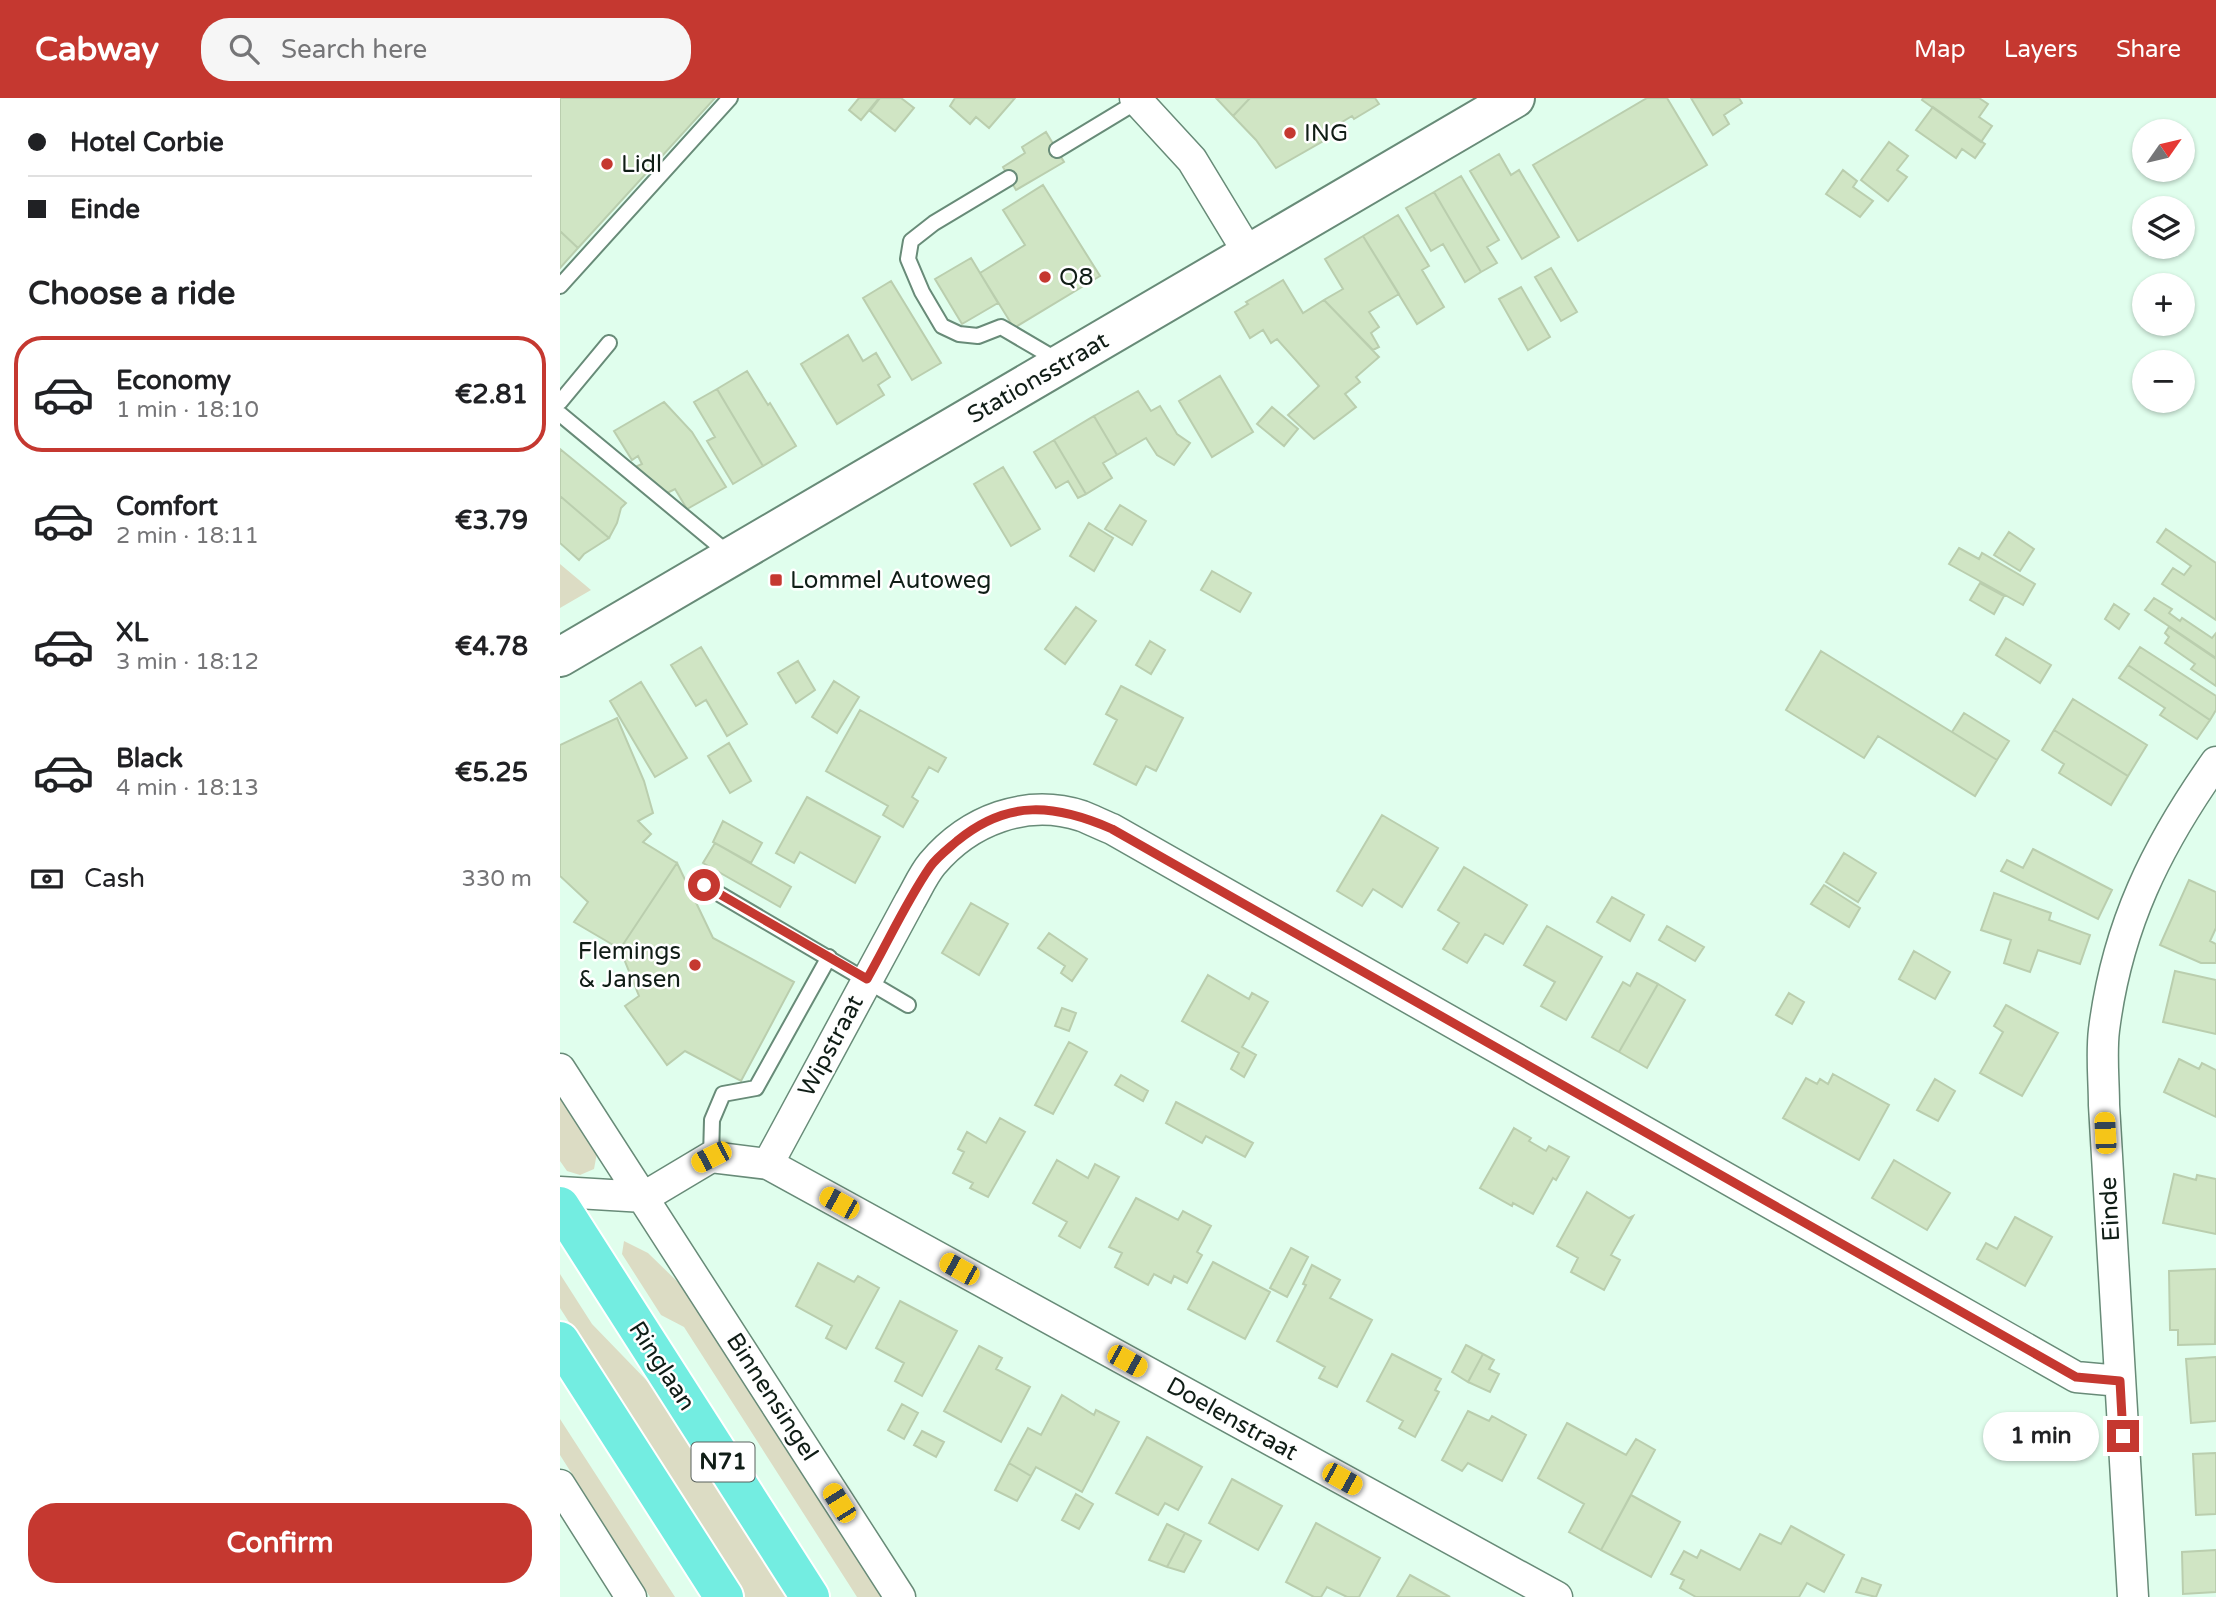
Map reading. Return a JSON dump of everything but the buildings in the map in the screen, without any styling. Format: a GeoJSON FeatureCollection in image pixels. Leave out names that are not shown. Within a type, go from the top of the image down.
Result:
{"type":"FeatureCollection","features":[{"type":"Feature","properties":{"kind":"highway","name":"Ringlaan"},"geometry":{"type":"LineString","coordinates":[[560,1206],[810,1597]]}},
{"type":"Feature","properties":{"kind":"highway","name":"N71"},"geometry":{"type":"LineString","coordinates":[[560,1340],[724,1597]]}},
{"type":"Feature","properties":{"kind":"main road","name":"Stationsstraat"},"geometry":{"type":"LineString","coordinates":[[560,657],[1515,98]]}},
{"type":"Feature","properties":{"kind":"street"},"geometry":{"type":"LineString","coordinates":[[1137,99],[1192,160],[1249,254]]}},
{"type":"Feature","properties":{"kind":"street","name":"Einde"},"geometry":{"type":"LineString","coordinates":[[2133,1597],[2104,1105],[2106,1020],[2114,969],[2141,889],[2182,810],[2216,762]]}},
{"type":"Feature","properties":{"kind":"street","name":"Wipstraat"},"geometry":{"type":"LineString","coordinates":[[768,1164],[867,979],[932,865],[969,831],[988,820],[1009,813],[1059,811],[1082,816],[1112,829],[2076,1377],[2120,1381]]}},
{"type":"Feature","properties":{"kind":"street","name":"Binnensingel"},"geometry":{"type":"LineString","coordinates":[[560,1069],[900,1597]]}},
{"type":"Feature","properties":{"kind":"street"},"geometry":{"type":"LineString","coordinates":[[560,1192],[644,1197],[711,1157]]}},
{"type":"Feature","properties":{"kind":"street","name":"Doelenstraat"},"geometry":{"type":"LineString","coordinates":[[711,1157],[768,1164],[1558,1597]]}},
{"type":"Feature","properties":{"kind":"street"},"geometry":{"type":"LineString","coordinates":[[560,1485],[631,1597]]}},
{"type":"Feature","properties":{"kind":"lane"},"geometry":{"type":"LineString","coordinates":[[560,286],[730,98]]}},
{"type":"Feature","properties":{"kind":"lane"},"geometry":{"type":"LineString","coordinates":[[1057,150],[1137,99]]}},
{"type":"Feature","properties":{"kind":"lane"},"geometry":{"type":"LineString","coordinates":[[1009,178],[934,223],[911,241],[908,259],[922,292],[942,326],[958,334],[978,337],[1001,327],[1063,363]]}},
{"type":"Feature","properties":{"kind":"lane"},"geometry":{"type":"LineString","coordinates":[[560,402],[609,343]]}},
{"type":"Feature","properties":{"kind":"lane"},"geometry":{"type":"LineString","coordinates":[[560,414],[732,557]]}},
{"type":"Feature","properties":{"kind":"lane"},"geometry":{"type":"LineString","coordinates":[[704,885],[908,1005]]}},
{"type":"Feature","properties":{"kind":"lane"},"geometry":{"type":"LineString","coordinates":[[711,1157],[712,1120],[723,1094],[756,1088],[829,957]]}},
{"type":"Feature","properties":{"kind":"green space"},"geometry":{"type":"Polygon","coordinates":[[[560,564],[591,590],[560,608],[560,564]]]}},
{"type":"Feature","properties":{"kind":"green space"},"geometry":{"type":"Polygon","coordinates":[[[560,1096],[597,1153],[594,1169],[580,1175],[567,1171],[560,1161],[560,1096]]]}},
{"type":"Feature","properties":{"kind":"green space"},"geometry":{"type":"Polygon","coordinates":[[[624,1241],[648,1253],[683,1287],[884,1597],[857,1597],[684,1327],[661,1315],[622,1254],[624,1241]]]}},
{"type":"Feature","properties":{"kind":"green space"},"geometry":{"type":"Polygon","coordinates":[[[560,1274],[592,1324],[652,1386],[787,1597],[745,1597],[560,1308],[560,1274]]]}},
{"type":"Feature","properties":{"kind":"green space"},"geometry":{"type":"Polygon","coordinates":[[[560,1419],[675,1597],[650,1597],[560,1455],[560,1419]]]}},
{"type":"Feature","properties":{"kind":"place","name":"ING"},"geometry":{"type":"Point","coordinates":[1290,133]}},
{"type":"Feature","properties":{"kind":"place","name":"Lidl"},"geometry":{"type":"Point","coordinates":[607,164]}},
{"type":"Feature","properties":{"kind":"place","name":"Q8"},"geometry":{"type":"Point","coordinates":[1045,277]}},
{"type":"Feature","properties":{"kind":"place","name":"Lommel Autoweg"},"geometry":{"type":"Point","coordinates":[776,580]}},
{"type":"Feature","properties":{"kind":"place","name":"Flemings & Jansen"},"geometry":{"type":"Point","coordinates":[695,965]}},
{"type":"Feature","properties":{"kind":"route"},"geometry":{"type":"LineString","coordinates":[[704,885],[867,979],[932,865],[969,831],[988,820],[1030,810],[1059,811],[1082,816],[1112,829],[2076,1377],[2120,1381],[2123,1436]]}}]}
